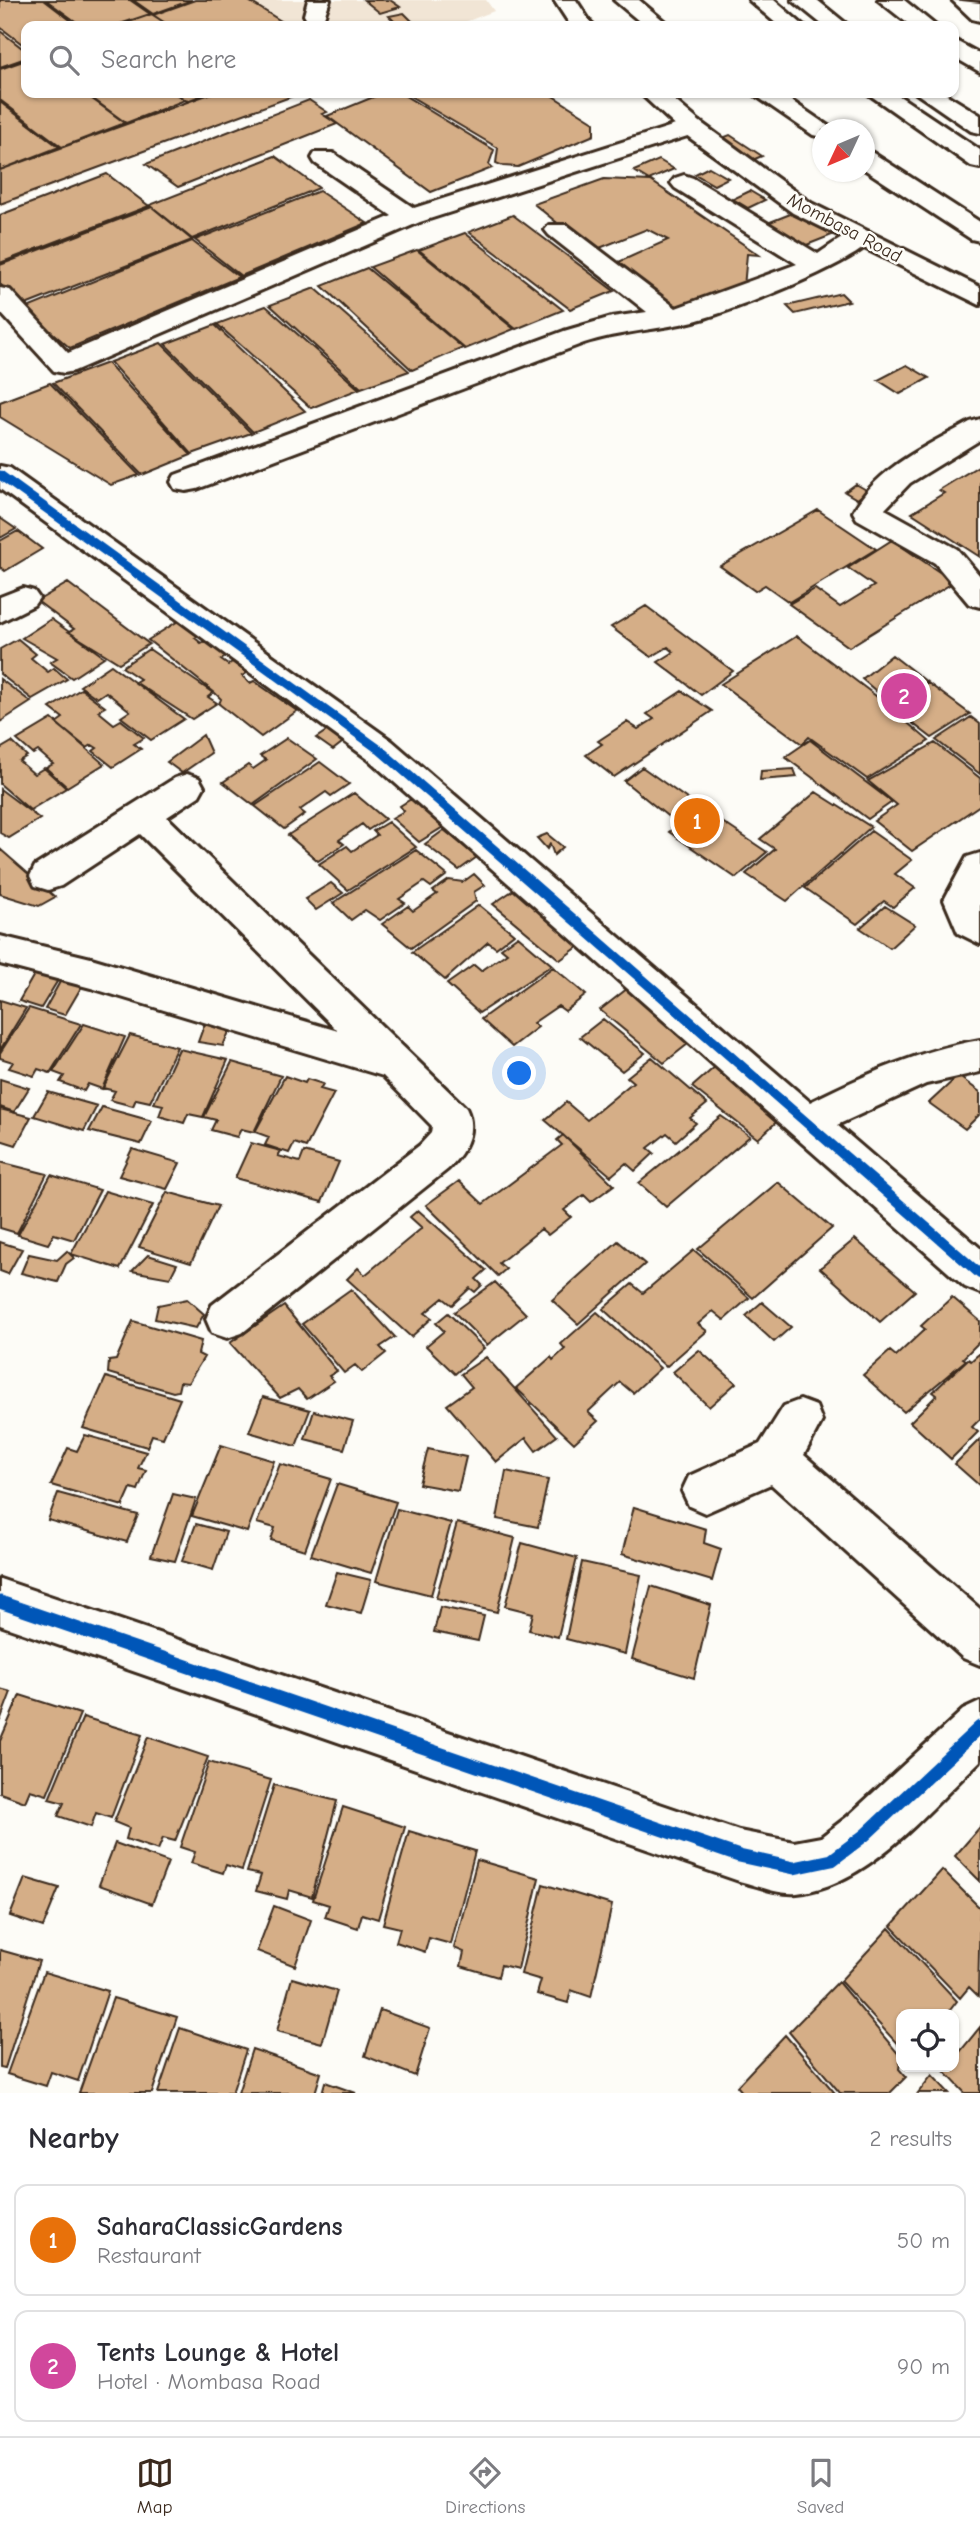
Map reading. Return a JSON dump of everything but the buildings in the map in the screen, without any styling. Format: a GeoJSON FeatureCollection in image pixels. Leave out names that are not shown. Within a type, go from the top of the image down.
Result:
{"type":"FeatureCollection","features":[{"type":"Feature","properties":{"kind":"main road"},"geometry":{"type":"LineString","coordinates":[[565,0],[579,21]]}},
{"type":"Feature","properties":{"kind":"main road"},"geometry":{"type":"LineString","coordinates":[[625,0],[652,21]]}},
{"type":"Feature","properties":{"kind":"main road"},"geometry":{"type":"LineString","coordinates":[[760,0],[787,21]]}},
{"type":"Feature","properties":{"kind":"main road"},"geometry":{"type":"LineString","coordinates":[[803,0],[831,21]]}},
{"type":"Feature","properties":{"kind":"main road"},"geometry":{"type":"LineString","coordinates":[[889,0],[918,21]]}},
{"type":"Feature","properties":{"kind":"main road"},"geometry":{"type":"LineString","coordinates":[[964,0],[980,14]]}},
{"type":"Feature","properties":{"kind":"main road"},"geometry":{"type":"LineString","coordinates":[[959,50],[980,65]]}},
{"type":"Feature","properties":{"kind":"main road","name":"Mombasa Road"},"geometry":{"type":"LineString","coordinates":[[658,98],[691,127],[802,208],[980,297]]}},
{"type":"Feature","properties":{"kind":"main road"},"geometry":{"type":"LineString","coordinates":[[772,98],[812,124]]}},
{"type":"Feature","properties":{"kind":"main road"},"geometry":{"type":"LineString","coordinates":[[886,98],[980,161]]}},
{"type":"Feature","properties":{"kind":"main road"},"geometry":{"type":"LineString","coordinates":[[936,98],[980,126]]}},
{"type":"Feature","properties":{"kind":"main road"},"geometry":{"type":"LineString","coordinates":[[0,296],[64,365],[411,217],[638,139],[691,127]]}},
{"type":"Feature","properties":{"kind":"main road"},"geometry":{"type":"LineString","coordinates":[[324,158],[411,217]]}},
{"type":"Feature","properties":{"kind":"main road"},"geometry":{"type":"LineString","coordinates":[[875,165],[980,233]]}},
{"type":"Feature","properties":{"kind":"main road"},"geometry":{"type":"LineString","coordinates":[[684,183],[818,265]]}},
{"type":"Feature","properties":{"kind":"main road"},"geometry":{"type":"LineString","coordinates":[[558,230],[672,318]]}},
{"type":"Feature","properties":{"kind":"main road"},"geometry":{"type":"LineString","coordinates":[[186,482],[573,337],[612,325],[690,314],[818,265],[861,239]]}},
{"type":"Feature","properties":{"kind":"main road"},"geometry":{"type":"LineString","coordinates":[[980,428],[894,481],[871,500],[868,512],[946,556],[980,597]]}},
{"type":"Feature","properties":{"kind":"main road"},"geometry":{"type":"LineString","coordinates":[[0,475],[380,750],[980,1274]]}},
{"type":"Feature","properties":{"kind":"main road"},"geometry":{"type":"LineString","coordinates":[[48,876],[145,817],[187,787]]}},
{"type":"Feature","properties":{"kind":"main road"},"geometry":{"type":"LineString","coordinates":[[145,817],[452,1120],[453,1132],[446,1145],[227,1319]]}},
{"type":"Feature","properties":{"kind":"main road"},"geometry":{"type":"LineString","coordinates":[[980,866],[962,900],[971,923],[980,930]]}},
{"type":"Feature","properties":{"kind":"main road"},"geometry":{"type":"LineString","coordinates":[[0,950],[91,973],[397,1065]]}},
{"type":"Feature","properties":{"kind":"main road"},"geometry":{"type":"LineString","coordinates":[[806,1122],[906,1076],[954,1059],[980,1056]]}},
{"type":"Feature","properties":{"kind":"main road"},"geometry":{"type":"LineString","coordinates":[[705,1491],[776,1459],[800,1421]]}},
{"type":"Feature","properties":{"kind":"main road"},"geometry":{"type":"LineString","coordinates":[[776,1459],[980,1641]]}},
{"type":"Feature","properties":{"kind":"main road"},"geometry":{"type":"LineString","coordinates":[[0,1602],[739,1856],[794,1868],[832,1860],[865,1835],[980,1727]]}},
{"type":"Feature","properties":{"kind":"shaded area"},"geometry":{"type":"Polygon","coordinates":[[[0,0],[486,0],[494,11],[468,21],[21,21],[21,98],[275,98],[0,207],[0,0]]]}},
{"type":"Feature","properties":{"kind":"cycle path"},"geometry":{"type":"LineString","coordinates":[[0,475],[380,750],[980,1274]]}},
{"type":"Feature","properties":{"kind":"cycle path"},"geometry":{"type":"LineString","coordinates":[[0,1602],[739,1856],[794,1868],[832,1860],[865,1835],[980,1727]]}},
{"type":"Feature","properties":{"kind":"place","name":"Tents Lounge & Hotel"},"geometry":{"type":"Point","coordinates":[904,696]}},
{"type":"Feature","properties":{"kind":"place","name":"SaharaClassicGardens"},"geometry":{"type":"Point","coordinates":[697,821]}}]}
